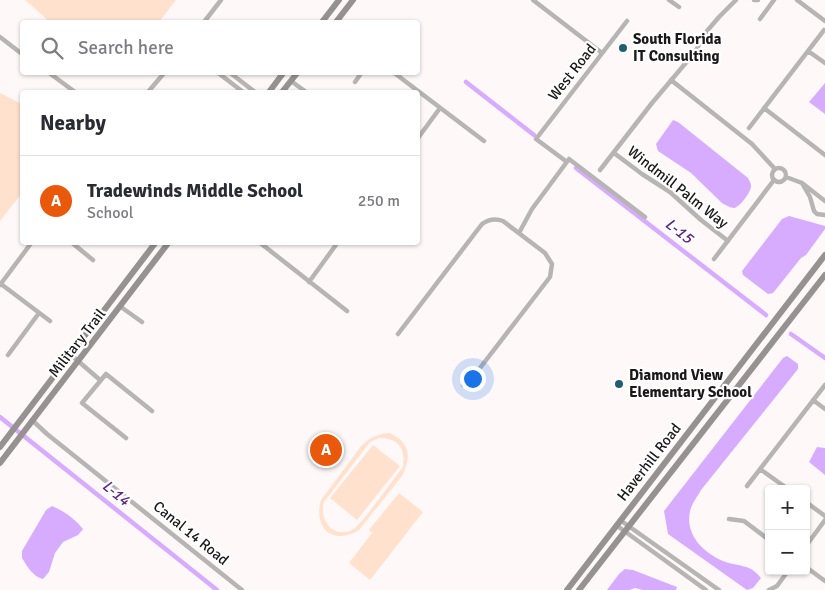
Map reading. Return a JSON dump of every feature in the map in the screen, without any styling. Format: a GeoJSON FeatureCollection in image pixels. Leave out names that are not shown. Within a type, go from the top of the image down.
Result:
{"type":"FeatureCollection","features":[{"type":"Feature","properties":{"kind":"street"},"geometry":{"type":"LineString","coordinates":[[206,20],[221,0]]}},
{"type":"Feature","properties":{"kind":"street"},"geometry":{"type":"LineString","coordinates":[[324,20],[340,0]]}},
{"type":"Feature","properties":{"kind":"street"},"geometry":{"type":"LineString","coordinates":[[338,20],[353,0]]}},
{"type":"Feature","properties":{"kind":"street"},"geometry":{"type":"LineString","coordinates":[[532,0],[602,54]]}},
{"type":"Feature","properties":{"kind":"street"},"geometry":{"type":"LineString","coordinates":[[669,0],[679,7]]}},
{"type":"Feature","properties":{"kind":"street"},"geometry":{"type":"LineString","coordinates":[[600,170],[695,52],[707,31],[736,0]]}},
{"type":"Feature","properties":{"kind":"street"},"geometry":{"type":"LineString","coordinates":[[760,20],[774,0]]}},
{"type":"Feature","properties":{"kind":"street"},"geometry":{"type":"LineString","coordinates":[[797,0],[825,21]]}},
{"type":"Feature","properties":{"kind":"street","name":"West Road"},"geometry":{"type":"LineString","coordinates":[[568,161],[536,139],[627,21]]}},
{"type":"Feature","properties":{"kind":"street"},"geometry":{"type":"LineString","coordinates":[[748,128],[824,30]]}},
{"type":"Feature","properties":{"kind":"street"},"geometry":{"type":"LineString","coordinates":[[0,37],[20,52]]}},
{"type":"Feature","properties":{"kind":"street"},"geometry":{"type":"LineString","coordinates":[[808,51],[825,63]]}},
{"type":"Feature","properties":{"kind":"street"},"geometry":{"type":"LineString","coordinates":[[52,75],[72,90]]}},
{"type":"Feature","properties":{"kind":"street"},"geometry":{"type":"LineString","coordinates":[[150,90],[163,75]]}},
{"type":"Feature","properties":{"kind":"street"},"geometry":{"type":"LineString","coordinates":[[221,75],[240,90]]}},
{"type":"Feature","properties":{"kind":"street"},"geometry":{"type":"LineString","coordinates":[[232,75],[252,90]]}},
{"type":"Feature","properties":{"kind":"street"},"geometry":{"type":"LineString","coordinates":[[270,90],[282,75]]}},
{"type":"Feature","properties":{"kind":"street"},"geometry":{"type":"LineString","coordinates":[[284,90],[296,75]]}},
{"type":"Feature","properties":{"kind":"street"},"geometry":{"type":"LineString","coordinates":[[355,82],[360,75]]}},
{"type":"Feature","properties":{"kind":"street"},"geometry":{"type":"LineString","coordinates":[[397,75],[416,90]]}},
{"type":"Feature","properties":{"kind":"street"},"geometry":{"type":"LineString","coordinates":[[671,80],[752,144],[775,169]]}},
{"type":"Feature","properties":{"kind":"street"},"geometry":{"type":"LineString","coordinates":[[291,81],[303,90]]}},
{"type":"Feature","properties":{"kind":"street"},"geometry":{"type":"LineString","coordinates":[[420,93],[484,141]]}},
{"type":"Feature","properties":{"kind":"street"},"geometry":{"type":"LineString","coordinates":[[420,135],[440,108]]}},
{"type":"Feature","properties":{"kind":"street"},"geometry":{"type":"LineString","coordinates":[[764,108],[825,155]]}},
{"type":"Feature","properties":{"kind":"street","name":"Windmill Palm Way"},"geometry":{"type":"LineString","coordinates":[[614,153],[670,192],[728,241]]}},
{"type":"Feature","properties":{"kind":"street"},"geometry":{"type":"LineString","coordinates":[[519,233],[532,209],[568,161],[644,217]]}},
{"type":"Feature","properties":{"kind":"street"},"geometry":{"type":"LineString","coordinates":[[775,169],[780,168],[784,170],[786,177]]}},
{"type":"Feature","properties":{"kind":"street"},"geometry":{"type":"LineString","coordinates":[[774,180],[772,174],[775,169]]}},
{"type":"Feature","properties":{"kind":"street"},"geometry":{"type":"LineString","coordinates":[[774,180],[781,181],[786,177]]}},
{"type":"Feature","properties":{"kind":"street"},"geometry":{"type":"LineString","coordinates":[[786,177],[802,183],[825,201]]}},
{"type":"Feature","properties":{"kind":"street"},"geometry":{"type":"LineString","coordinates":[[714,260],[774,180]]}},
{"type":"Feature","properties":{"kind":"street"},"geometry":{"type":"LineString","coordinates":[[802,183],[810,197],[814,211],[817,214],[825,215]]}},
{"type":"Feature","properties":{"kind":"street"},"geometry":{"type":"LineString","coordinates":[[398,334],[485,222],[494,219],[500,220],[548,256],[552,264],[551,274],[470,381],[462,385]]}},
{"type":"Feature","properties":{"kind":"street"},"geometry":{"type":"LineString","coordinates":[[30,245],[0,284],[50,321]]}},
{"type":"Feature","properties":{"kind":"street"},"geometry":{"type":"LineString","coordinates":[[75,245],[94,260]]}},
{"type":"Feature","properties":{"kind":"street","name":"Military Trail"},"geometry":{"type":"LineString","coordinates":[[0,447],[154,245]]}},
{"type":"Feature","properties":{"kind":"street","name":"Military Trail"},"geometry":{"type":"LineString","coordinates":[[2,460],[167,245]]}},
{"type":"Feature","properties":{"kind":"street"},"geometry":{"type":"LineString","coordinates":[[263,245],[347,311]]}},
{"type":"Feature","properties":{"kind":"street"},"geometry":{"type":"LineString","coordinates":[[309,282],[336,245]]}},
{"type":"Feature","properties":{"kind":"street","name":"Haverhill Road"},"geometry":{"type":"LineString","coordinates":[[566,590],[825,255]]}},
{"type":"Feature","properties":{"kind":"street","name":"Haverhill Road"},"geometry":{"type":"LineString","coordinates":[[579,590],[628,530],[825,275]]}},
{"type":"Feature","properties":{"kind":"street"},"geometry":{"type":"LineString","coordinates":[[121,307],[142,322]]}},
{"type":"Feature","properties":{"kind":"street"},"geometry":{"type":"LineString","coordinates":[[8,355],[39,313]]}},
{"type":"Feature","properties":{"kind":"street"},"geometry":{"type":"LineString","coordinates":[[774,321],[784,328]]}},
{"type":"Feature","properties":{"kind":"street"},"geometry":{"type":"LineString","coordinates":[[70,354],[100,380]]}},
{"type":"Feature","properties":{"kind":"street"},"geometry":{"type":"LineString","coordinates":[[126,438],[82,403],[100,380],[106,374],[152,411]]}},
{"type":"Feature","properties":{"kind":"street"},"geometry":{"type":"LineString","coordinates":[[747,486],[825,385]]}},
{"type":"Feature","properties":{"kind":"street"},"geometry":{"type":"LineString","coordinates":[[813,400],[825,408]]}},
{"type":"Feature","properties":{"kind":"street","name":"Canal 14 Road"},"geometry":{"type":"LineString","coordinates":[[32,420],[242,590]]}},
{"type":"Feature","properties":{"kind":"street"},"geometry":{"type":"LineString","coordinates":[[760,468],[783,485]]}},
{"type":"Feature","properties":{"kind":"street"},"geometry":{"type":"LineString","coordinates":[[810,505],[825,516]]}},
{"type":"Feature","properties":{"kind":"street"},"geometry":{"type":"LineString","coordinates":[[728,519],[744,521],[765,537]]}},
{"type":"Feature","properties":{"kind":"street"},"geometry":{"type":"LineString","coordinates":[[810,541],[825,520]]}},
{"type":"Feature","properties":{"kind":"street"},"geometry":{"type":"LineString","coordinates":[[618,523],[719,590]]}},
{"type":"Feature","properties":{"kind":"street"},"geometry":{"type":"LineString","coordinates":[[628,530],[706,590]]}},
{"type":"Feature","properties":{"kind":"street"},"geometry":{"type":"LineString","coordinates":[[810,570],[825,581]]}},
{"type":"Feature","properties":{"kind":"street"},"geometry":{"type":"LineString","coordinates":[[769,590],[776,588],[785,575]]}},
{"type":"Feature","properties":{"kind":"shaded area"},"geometry":{"type":"Polygon","coordinates":[[[25,0],[176,0],[161,20],[48,20],[25,0]]]}},
{"type":"Feature","properties":{"kind":"shaded area"},"geometry":{"type":"Polygon","coordinates":[[[825,83],[825,114],[809,102],[825,83]]]}},
{"type":"Feature","properties":{"kind":"shaded area"},"geometry":{"type":"Polygon","coordinates":[[[0,93],[20,103],[20,196],[0,221],[0,93]]]}},
{"type":"Feature","properties":{"kind":"shaded area"},"geometry":{"type":"Polygon","coordinates":[[[673,120],[748,178],[751,189],[739,205],[732,208],[722,203],[691,173],[658,151],[656,144],[673,120]]]}},
{"type":"Feature","properties":{"kind":"shaded area"},"geometry":{"type":"Polygon","coordinates":[[[789,216],[825,226],[825,229],[806,255],[801,258],[773,293],[768,294],[743,275],[742,271],[782,219],[789,216]]]}},
{"type":"Feature","properties":{"kind":"shaded area"},"geometry":{"type":"Polygon","coordinates":[[[787,356],[798,364],[798,369],[701,490],[690,511],[690,527],[693,535],[708,553],[728,563],[748,568],[757,573],[761,578],[753,588],[747,590],[668,534],[664,511],[783,358],[787,356]]]}},
{"type":"Feature","properties":{"kind":"shaded area"},"geometry":{"type":"Polygon","coordinates":[[[390,433],[402,441],[407,451],[407,462],[402,476],[359,530],[341,536],[327,532],[320,519],[321,500],[362,445],[374,436],[390,433]],[[379,438],[370,442],[324,502],[323,515],[325,521],[333,530],[345,532],[356,527],[403,467],[402,449],[396,442],[386,438],[379,438]]]}},
{"type":"Feature","properties":{"kind":"shaded area"},"geometry":{"type":"Polygon","coordinates":[[[373,445],[400,466],[357,520],[330,498],[373,445]]]}},
{"type":"Feature","properties":{"kind":"shaded area"},"geometry":{"type":"Polygon","coordinates":[[[817,447],[825,448],[825,475],[809,462],[817,447]]]}},
{"type":"Feature","properties":{"kind":"shaded area"},"geometry":{"type":"Polygon","coordinates":[[[399,493],[423,512],[370,580],[349,563],[372,533],[369,530],[399,493]]]}},
{"type":"Feature","properties":{"kind":"shaded area"},"geometry":{"type":"Polygon","coordinates":[[[52,506],[69,515],[83,529],[78,535],[63,542],[55,553],[49,572],[43,579],[33,574],[28,568],[22,558],[22,551],[46,510],[52,506]]]}},
{"type":"Feature","properties":{"kind":"shaded area"},"geometry":{"type":"Polygon","coordinates":[[[625,569],[633,570],[677,587],[676,590],[643,590],[635,588],[629,590],[607,590],[625,569]]]}},
{"type":"Feature","properties":{"kind":"waterway","name":"L-15"},"geometry":{"type":"LineString","coordinates":[[466,82],[534,135]]}},
{"type":"Feature","properties":{"kind":"waterway","name":"L-15"},"geometry":{"type":"LineString","coordinates":[[576,168],[766,315]]}},
{"type":"Feature","properties":{"kind":"waterway","name":"L-15"},"geometry":{"type":"LineString","coordinates":[[791,334],[825,358]]}},
{"type":"Feature","properties":{"kind":"waterway","name":"L-14"},"geometry":{"type":"LineString","coordinates":[[0,417],[217,590]]}},
{"type":"Feature","properties":{"kind":"place","name":"South Florida IT Consulting"},"geometry":{"type":"Point","coordinates":[623,48]}},
{"type":"Feature","properties":{"kind":"place","name":"Diamond View Elementary School"},"geometry":{"type":"Point","coordinates":[619,384]}},
{"type":"Feature","properties":{"kind":"place","name":"Tradewinds Middle School"},"geometry":{"type":"Point","coordinates":[326,450]}}]}
